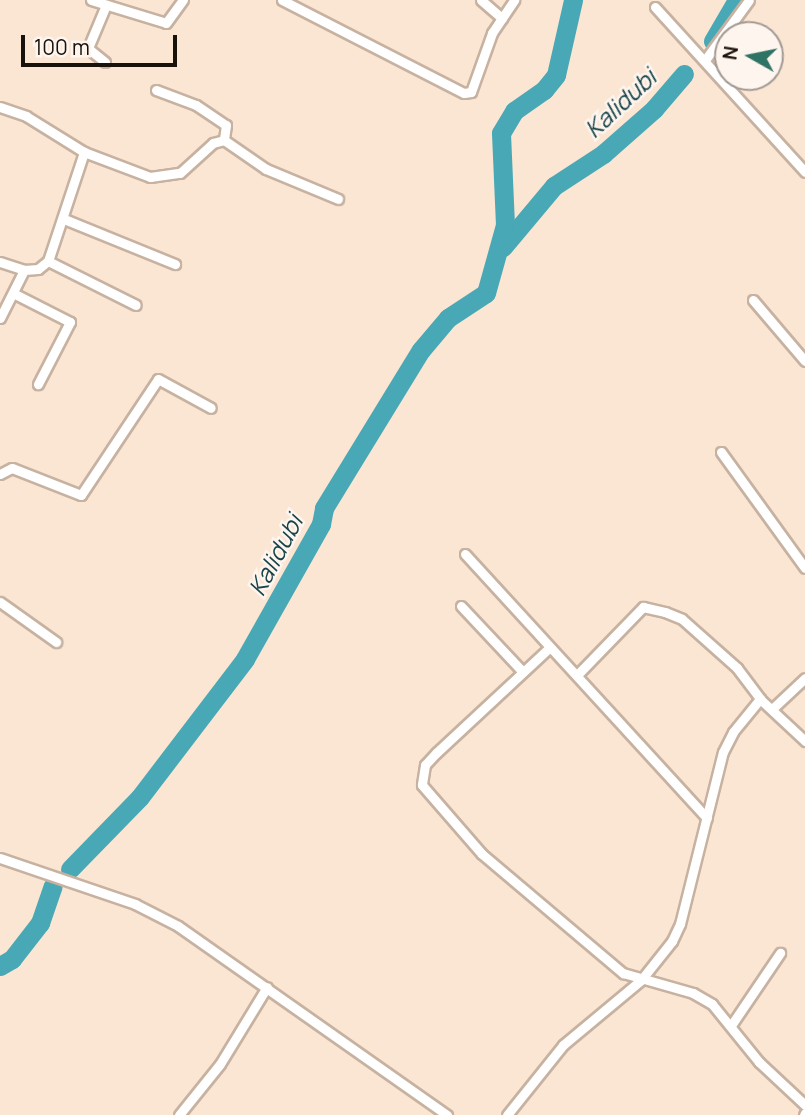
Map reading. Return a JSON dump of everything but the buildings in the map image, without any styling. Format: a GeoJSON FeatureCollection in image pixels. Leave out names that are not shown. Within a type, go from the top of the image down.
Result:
{"type":"FeatureCollection","features":[{"type":"Feature","properties":{"kind":"street"},"geometry":{"type":"LineString","coordinates":[[91,0],[166,23],[183,0]]}},
{"type":"Feature","properties":{"kind":"street"},"geometry":{"type":"LineString","coordinates":[[282,0],[464,93],[475,84],[488,43],[514,0]]}},
{"type":"Feature","properties":{"kind":"street"},"geometry":{"type":"LineString","coordinates":[[481,0],[502,18]]}},
{"type":"Feature","properties":{"kind":"street"},"geometry":{"type":"LineString","coordinates":[[705,60],[749,0]]}},
{"type":"Feature","properties":{"kind":"street"},"geometry":{"type":"LineString","coordinates":[[105,62],[88,48],[106,5]]}},
{"type":"Feature","properties":{"kind":"street"},"geometry":{"type":"LineString","coordinates":[[655,7],[805,172]]}},
{"type":"Feature","properties":{"kind":"street"},"geometry":{"type":"LineString","coordinates":[[156,90],[195,105],[226,125],[224,140]]}},
{"type":"Feature","properties":{"kind":"street"},"geometry":{"type":"LineString","coordinates":[[0,107],[26,116],[84,152],[150,177],[169,177],[191,165],[213,143],[224,140],[266,169],[338,199]]}},
{"type":"Feature","properties":{"kind":"street"},"geometry":{"type":"LineString","coordinates":[[0,262],[24,270],[38,269],[48,261],[84,152]]}},
{"type":"Feature","properties":{"kind":"street"},"geometry":{"type":"LineString","coordinates":[[64,219],[175,264]]}},
{"type":"Feature","properties":{"kind":"street"},"geometry":{"type":"LineString","coordinates":[[48,261],[136,305]]}},
{"type":"Feature","properties":{"kind":"street"},"geometry":{"type":"LineString","coordinates":[[0,318],[24,270]]}},
{"type":"Feature","properties":{"kind":"street"},"geometry":{"type":"LineString","coordinates":[[13,293],[69,321],[38,384]]}},
{"type":"Feature","properties":{"kind":"street"},"geometry":{"type":"LineString","coordinates":[[753,300],[805,361]]}},
{"type":"Feature","properties":{"kind":"street"},"geometry":{"type":"LineString","coordinates":[[0,474],[12,468],[81,495],[158,379],[211,408]]}},
{"type":"Feature","properties":{"kind":"street"},"geometry":{"type":"LineString","coordinates":[[721,452],[805,568]]}},
{"type":"Feature","properties":{"kind":"street"},"geometry":{"type":"LineString","coordinates":[[465,554],[707,818]]}},
{"type":"Feature","properties":{"kind":"street"},"geometry":{"type":"LineString","coordinates":[[0,603],[56,642]]}},
{"type":"Feature","properties":{"kind":"street"},"geometry":{"type":"LineString","coordinates":[[461,606],[522,671]]}},
{"type":"Feature","properties":{"kind":"street"},"geometry":{"type":"LineString","coordinates":[[577,674],[643,607],[682,619],[737,668],[760,699],[805,741]]}},
{"type":"Feature","properties":{"kind":"street"},"geometry":{"type":"LineString","coordinates":[[549,648],[425,765],[422,785],[513,883],[623,973],[692,993],[712,1004],[732,1024],[759,1062],[805,1105]]}},
{"type":"Feature","properties":{"kind":"street"},"geometry":{"type":"LineString","coordinates":[[772,709],[805,678]]}},
{"type":"Feature","properties":{"kind":"street"},"geometry":{"type":"LineString","coordinates":[[508,1115],[563,1045],[641,980],[680,924],[723,752],[733,732],[760,699]]}},
{"type":"Feature","properties":{"kind":"street"},"geometry":{"type":"LineString","coordinates":[[0,858],[156,913],[267,987],[447,1115]]}},
{"type":"Feature","properties":{"kind":"street"},"geometry":{"type":"LineString","coordinates":[[732,1024],[780,953]]}},
{"type":"Feature","properties":{"kind":"street"},"geometry":{"type":"LineString","coordinates":[[179,1115],[220,1064],[267,987]]}},
{"type":"Feature","properties":{"kind":"waterway","name":"Kalidubi"},"geometry":{"type":"LineString","coordinates":[[70,869],[140,797],[245,659],[321,524],[324,508],[421,350],[448,318],[486,293],[505,225],[501,133],[514,111],[544,90],[556,75],[573,0]]}},
{"type":"Feature","properties":{"kind":"waterway","name":"Kalidubi"},"geometry":{"type":"LineString","coordinates":[[713,41],[737,0]]}},
{"type":"Feature","properties":{"kind":"waterway","name":"Kalidubi"},"geometry":{"type":"LineString","coordinates":[[503,247],[554,186],[603,154],[654,109],[684,74]]}},
{"type":"Feature","properties":{"kind":"waterway","name":"Kalidubi"},"geometry":{"type":"LineString","coordinates":[[0,966],[12,959],[40,923],[53,886]]}}]}
